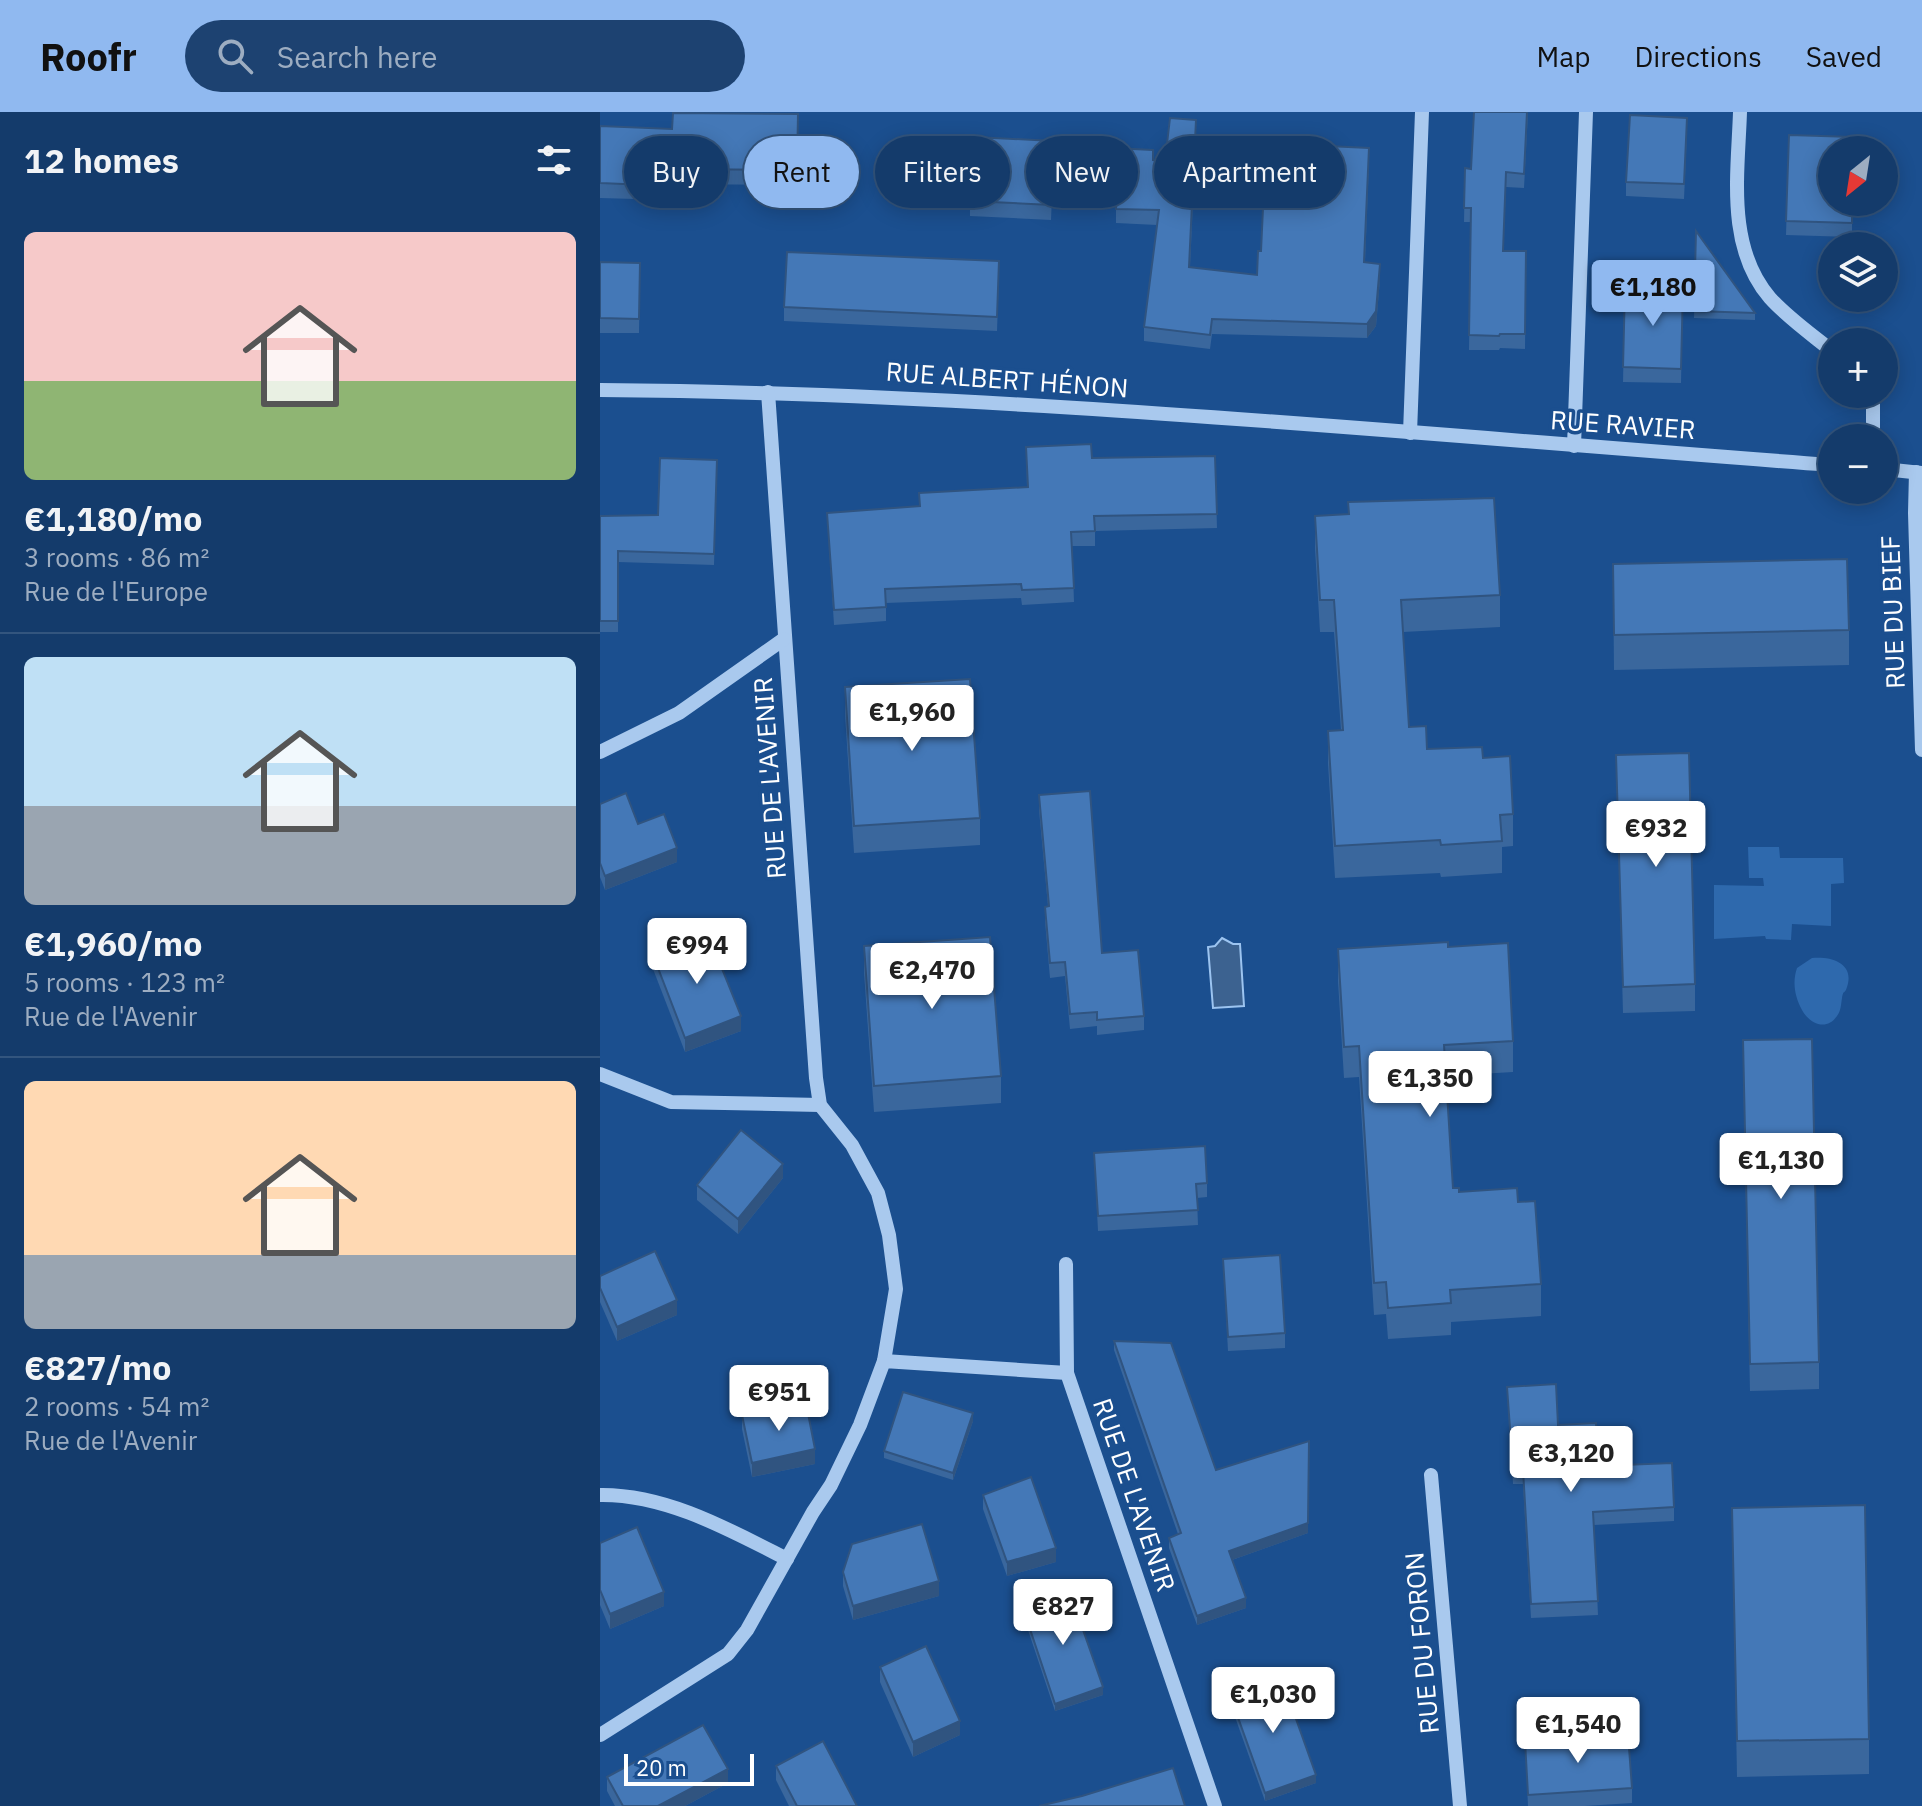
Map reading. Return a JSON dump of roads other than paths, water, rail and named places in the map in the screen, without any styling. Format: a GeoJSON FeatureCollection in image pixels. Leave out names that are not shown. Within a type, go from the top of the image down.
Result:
{"type":"FeatureCollection","features":[{"type":"Feature","properties":{"kind":"street"},"geometry":{"type":"LineString","coordinates":[[1410,433],[1422,112]]}},
{"type":"Feature","properties":{"kind":"street"},"geometry":{"type":"LineString","coordinates":[[1574,446],[1586,112]]}},
{"type":"Feature","properties":{"kind":"street"},"geometry":{"type":"LineString","coordinates":[[1740,112],[1738,219],[1744,248],[1759,282],[1772,300],[1818,339]]}},
{"type":"Feature","properties":{"kind":"street","name":"RUE ALBERT HÉNON"},"geometry":{"type":"LineString","coordinates":[[600,390],[768,392],[1005,403],[1410,433]]}},
{"type":"Feature","properties":{"kind":"street","name":"RUE DE L'AVENIR"},"geometry":{"type":"LineString","coordinates":[[768,392],[820,1105]]}},
{"type":"Feature","properties":{"kind":"street","name":"RUE RAVIER"},"geometry":{"type":"LineString","coordinates":[[1410,433],[1818,464]]}},
{"type":"Feature","properties":{"kind":"street"},"geometry":{"type":"LineString","coordinates":[[1898,470],[1919,472]]}},
{"type":"Feature","properties":{"kind":"street","name":"RUE DU BIEF"},"geometry":{"type":"LineString","coordinates":[[1919,472],[1922,750]]}},
{"type":"Feature","properties":{"kind":"street","name":"RUE DE L'AVENIR"},"geometry":{"type":"LineString","coordinates":[[600,752],[709,695],[784,639]]}},
{"type":"Feature","properties":{"kind":"street"},"geometry":{"type":"LineString","coordinates":[[600,1074],[671,1102],[820,1105],[852,1145],[878,1193],[896,1289],[884,1361],[860,1425],[831,1485],[747,1630],[728,1654],[600,1735]]}},
{"type":"Feature","properties":{"kind":"street"},"geometry":{"type":"LineString","coordinates":[[1066,1264],[1067,1373]]}},
{"type":"Feature","properties":{"kind":"street","name":"RUE DE L'AVENIR"},"geometry":{"type":"LineString","coordinates":[[884,1361],[1067,1373],[1215,1806]]}},
{"type":"Feature","properties":{"kind":"street","name":"RUE DU FORON"},"geometry":{"type":"LineString","coordinates":[[1431,1475],[1460,1806]]}},
{"type":"Feature","properties":{"kind":"street"},"geometry":{"type":"LineString","coordinates":[[600,1495],[677,1508],[712,1521],[787,1559]]}}]}
